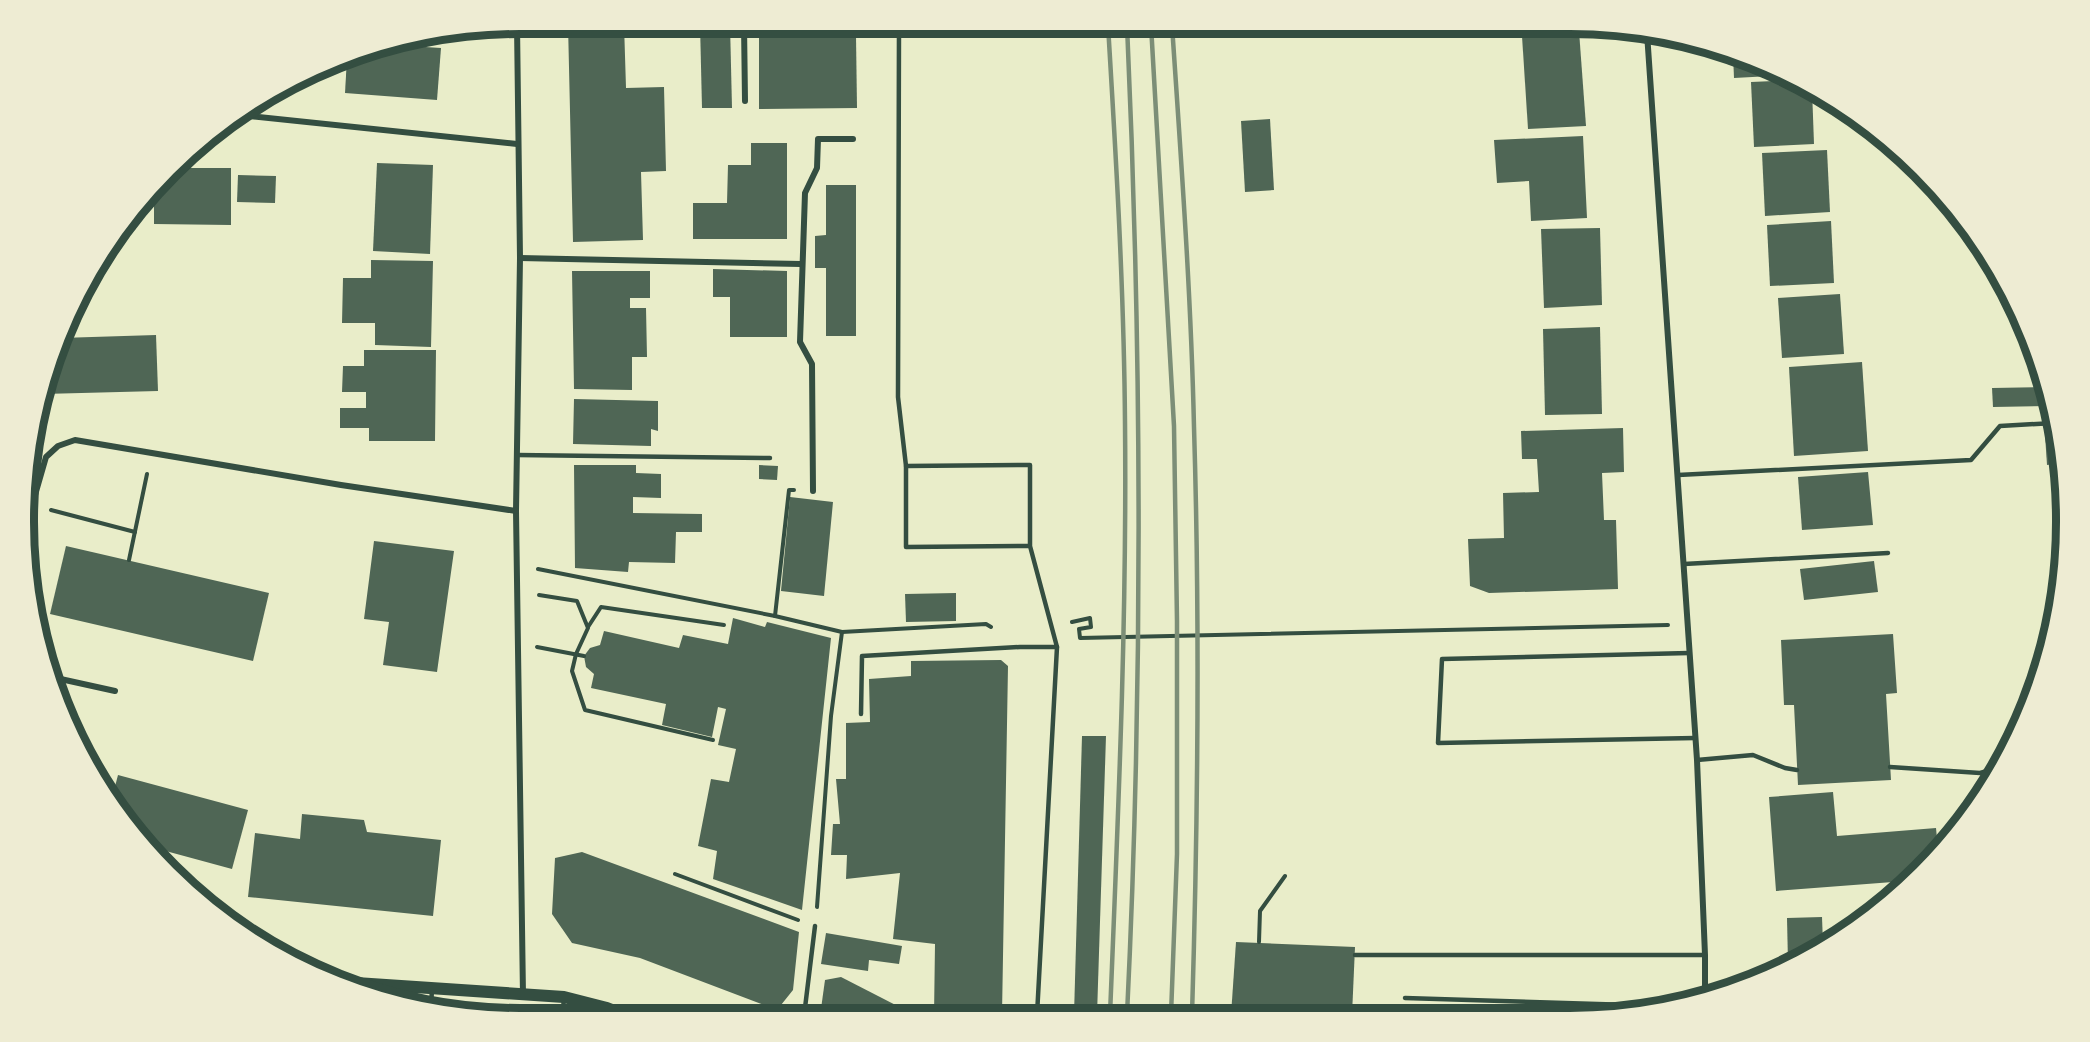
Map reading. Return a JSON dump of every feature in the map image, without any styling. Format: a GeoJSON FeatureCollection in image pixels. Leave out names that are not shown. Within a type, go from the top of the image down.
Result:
{"type":"FeatureCollection","features":[{"type":"Feature","properties":{"kind":"main road"},"geometry":{"type":"LineString","coordinates":[[373,984],[564,997],[607,1008]]}},
{"type":"Feature","properties":{"kind":"street"},"geometry":{"type":"LineString","coordinates":[[517,34],[520,258],[516,511],[524,995]]}},
{"type":"Feature","properties":{"kind":"street"},"geometry":{"type":"LineString","coordinates":[[744,34],[745,101]]}},
{"type":"Feature","properties":{"kind":"street"},"geometry":{"type":"LineString","coordinates":[[1648,41],[1697,760],[1705,988]]}},
{"type":"Feature","properties":{"kind":"street"},"geometry":{"type":"LineString","coordinates":[[251,116],[517,144]]}},
{"type":"Feature","properties":{"kind":"street"},"geometry":{"type":"LineString","coordinates":[[813,491],[812,364],[800,342],[805,193],[817,168],[818,139],[853,139]]}},
{"type":"Feature","properties":{"kind":"street"},"geometry":{"type":"LineString","coordinates":[[520,258],[801,264]]}},
{"type":"Feature","properties":{"kind":"street"},"geometry":{"type":"LineString","coordinates":[[36,491],[46,457],[58,446],[75,440],[341,485],[516,511]]}},
{"type":"Feature","properties":{"kind":"street"},"geometry":{"type":"LineString","coordinates":[[61,679],[115,691]]}},
{"type":"Feature","properties":{"kind":"lane"},"geometry":{"type":"LineString","coordinates":[[899,34],[898,397],[906,466],[906,548],[1030,546]]}},
{"type":"Feature","properties":{"kind":"lane"},"geometry":{"type":"LineString","coordinates":[[1678,475],[1971,460],[2000,426],[2045,423]]}},
{"type":"Feature","properties":{"kind":"lane"},"geometry":{"type":"LineString","coordinates":[[517,455],[770,458]]}},
{"type":"Feature","properties":{"kind":"lane"},"geometry":{"type":"LineString","coordinates":[[906,466],[1030,465],[1030,546],[1057,647],[1037,1008]]}},
{"type":"Feature","properties":{"kind":"lane"},"geometry":{"type":"LineString","coordinates":[[1684,564],[1888,553]]}},
{"type":"Feature","properties":{"kind":"lane"},"geometry":{"type":"LineString","coordinates":[[861,714],[862,656],[1057,647]]}},
{"type":"Feature","properties":{"kind":"lane"},"geometry":{"type":"LineString","coordinates":[[1689,652],[1442,659],[1438,743],[1695,738]]}},
{"type":"Feature","properties":{"kind":"lane"},"geometry":{"type":"LineString","coordinates":[[1697,760],[1753,755],[1785,768],[1797,770]]}},
{"type":"Feature","properties":{"kind":"lane"},"geometry":{"type":"LineString","coordinates":[[1890,767],[1980,773],[1986,771]]}},
{"type":"Feature","properties":{"kind":"lane"},"geometry":{"type":"LineString","coordinates":[[805,1008],[815,926]]}},
{"type":"Feature","properties":{"kind":"lane"},"geometry":{"type":"LineString","coordinates":[[1355,955],[1705,955]]}},
{"type":"Feature","properties":{"kind":"lane"},"geometry":{"type":"LineString","coordinates":[[431,999],[432,989]]}},
{"type":"Feature","properties":{"kind":"lane"},"geometry":{"type":"LineString","coordinates":[[563,1008],[564,997]]}},
{"type":"Feature","properties":{"kind":"lane"},"geometry":{"type":"LineString","coordinates":[[1405,998],[1616,1005]]}},
{"type":"Feature","properties":{"kind":"path"},"geometry":{"type":"LineString","coordinates":[[129,560],[152,453]]}},
{"type":"Feature","properties":{"kind":"path"},"geometry":{"type":"LineString","coordinates":[[775,616],[789,490],[813,491]]}},
{"type":"Feature","properties":{"kind":"path"},"geometry":{"type":"LineString","coordinates":[[35,508],[135,531]]}},
{"type":"Feature","properties":{"kind":"path"},"geometry":{"type":"LineString","coordinates":[[517,565],[775,616],[842,632],[986,624],[1020,647]]}},
{"type":"Feature","properties":{"kind":"path"},"geometry":{"type":"LineString","coordinates":[[517,591],[577,601],[588,628]]}},
{"type":"Feature","properties":{"kind":"path"},"geometry":{"type":"LineString","coordinates":[[713,740],[585,710],[572,671],[576,654],[601,607],[724,625]]}},
{"type":"Feature","properties":{"kind":"path"},"geometry":{"type":"LineString","coordinates":[[1072,628],[1072,620],[1090,618],[1091,627],[1079,629],[1080,638],[1687,624]]}},
{"type":"Feature","properties":{"kind":"path"},"geometry":{"type":"LineString","coordinates":[[675,874],[815,926],[831,716],[842,632]]}},
{"type":"Feature","properties":{"kind":"path"},"geometry":{"type":"LineString","coordinates":[[519,644],[584,656]]}},
{"type":"Feature","properties":{"kind":"path"},"geometry":{"type":"LineString","coordinates":[[1259,942],[1260,911],[1285,876]]}},
{"type":"Feature","properties":{"kind":"building"},"geometry":{"type":"Polygon","coordinates":[[[568,34],[624,34],[626,88],[664,87],[666,171],[641,172],[643,240],[573,242],[568,34]]]}},
{"type":"Feature","properties":{"kind":"building"},"geometry":{"type":"Polygon","coordinates":[[[700,34],[730,34],[732,108],[702,108],[700,34]]]}},
{"type":"Feature","properties":{"kind":"building"},"geometry":{"type":"Polygon","coordinates":[[[1579,35],[1586,126],[1528,129],[1522,36],[1579,35]]]}},
{"type":"Feature","properties":{"kind":"building"},"geometry":{"type":"Polygon","coordinates":[[[759,36],[856,36],[857,108],[759,109],[759,36]]]}},
{"type":"Feature","properties":{"kind":"building"},"geometry":{"type":"Polygon","coordinates":[[[415,46],[441,48],[437,100],[345,93],[346,67],[415,46]]]}},
{"type":"Feature","properties":{"kind":"building"},"geometry":{"type":"Polygon","coordinates":[[[1733,63],[1765,76],[1734,78],[1733,63]]]}},
{"type":"Feature","properties":{"kind":"building"},"geometry":{"type":"Polygon","coordinates":[[[1775,81],[1812,100],[1814,144],[1754,147],[1751,82],[1775,81]]]}},
{"type":"Feature","properties":{"kind":"building"},"geometry":{"type":"Polygon","coordinates":[[[1270,119],[1274,190],[1245,192],[1241,121],[1270,119]]]}},
{"type":"Feature","properties":{"kind":"building"},"geometry":{"type":"Polygon","coordinates":[[[1583,136],[1587,218],[1531,221],[1529,181],[1497,183],[1494,140],[1583,136]]]}},
{"type":"Feature","properties":{"kind":"building"},"geometry":{"type":"Polygon","coordinates":[[[751,143],[787,143],[787,239],[693,239],[693,203],[727,203],[728,165],[751,165],[751,143]]]}},
{"type":"Feature","properties":{"kind":"building"},"geometry":{"type":"Polygon","coordinates":[[[1827,150],[1830,212],[1765,216],[1762,153],[1827,150]]]}},
{"type":"Feature","properties":{"kind":"building"},"geometry":{"type":"Polygon","coordinates":[[[377,163],[433,165],[430,254],[373,251],[377,163]]]}},
{"type":"Feature","properties":{"kind":"building"},"geometry":{"type":"Polygon","coordinates":[[[186,168],[231,168],[231,225],[154,224],[154,201],[186,168]]]}},
{"type":"Feature","properties":{"kind":"building"},"geometry":{"type":"Polygon","coordinates":[[[238,175],[276,176],[275,203],[237,202],[238,175]]]}},
{"type":"Feature","properties":{"kind":"building"},"geometry":{"type":"Polygon","coordinates":[[[826,185],[856,185],[856,336],[826,336],[826,268],[815,268],[815,236],[826,235],[826,185]]]}},
{"type":"Feature","properties":{"kind":"building"},"geometry":{"type":"Polygon","coordinates":[[[1831,221],[1834,283],[1770,286],[1767,225],[1831,221]]]}},
{"type":"Feature","properties":{"kind":"building"},"geometry":{"type":"Polygon","coordinates":[[[1600,228],[1602,305],[1544,308],[1541,229],[1600,228]]]}},
{"type":"Feature","properties":{"kind":"building"},"geometry":{"type":"Polygon","coordinates":[[[371,260],[433,261],[431,347],[375,345],[375,323],[342,323],[343,278],[371,278],[371,260]]]}},
{"type":"Feature","properties":{"kind":"building"},"geometry":{"type":"Polygon","coordinates":[[[713,269],[787,271],[787,337],[730,337],[730,297],[713,297],[713,269]]]}},
{"type":"Feature","properties":{"kind":"building"},"geometry":{"type":"Polygon","coordinates":[[[572,271],[650,271],[650,298],[630,298],[630,308],[646,308],[647,357],[632,357],[632,390],[574,389],[572,271]]]}},
{"type":"Feature","properties":{"kind":"building"},"geometry":{"type":"Polygon","coordinates":[[[1840,294],[1844,354],[1782,358],[1778,298],[1840,294]]]}},
{"type":"Feature","properties":{"kind":"building"},"geometry":{"type":"Polygon","coordinates":[[[1600,327],[1602,414],[1545,415],[1543,329],[1600,327]]]}},
{"type":"Feature","properties":{"kind":"building"},"geometry":{"type":"Polygon","coordinates":[[[156,335],[158,391],[51,394],[71,338],[156,335]]]}},
{"type":"Feature","properties":{"kind":"building"},"geometry":{"type":"Polygon","coordinates":[[[364,350],[436,350],[435,441],[369,441],[369,428],[340,428],[340,408],[366,408],[366,392],[342,392],[343,366],[364,366],[364,350]]]}},
{"type":"Feature","properties":{"kind":"building"},"geometry":{"type":"Polygon","coordinates":[[[1862,362],[1868,451],[1794,456],[1789,367],[1862,362]]]}},
{"type":"Feature","properties":{"kind":"building"},"geometry":{"type":"Polygon","coordinates":[[[2037,387],[2042,406],[1993,407],[1992,388],[2037,387]]]}},
{"type":"Feature","properties":{"kind":"building"},"geometry":{"type":"Polygon","coordinates":[[[574,399],[658,401],[658,431],[651,429],[651,446],[573,444],[574,399]]]}},
{"type":"Feature","properties":{"kind":"building"},"geometry":{"type":"Polygon","coordinates":[[[1623,428],[1624,472],[1602,473],[1604,520],[1616,520],[1618,589],[1489,593],[1470,586],[1468,539],[1504,538],[1503,493],[1539,492],[1537,459],[1522,459],[1521,431],[1623,428]]]}},
{"type":"Feature","properties":{"kind":"building"},"geometry":{"type":"Polygon","coordinates":[[[2045,435],[2047,435],[2052,464],[2047,465],[2045,435]]]}},
{"type":"Feature","properties":{"kind":"building"},"geometry":{"type":"Polygon","coordinates":[[[574,465],[636,465],[636,473],[661,474],[661,498],[633,497],[633,513],[702,514],[702,532],[676,532],[675,563],[629,562],[628,572],[575,568],[574,465]]]}},
{"type":"Feature","properties":{"kind":"building"},"geometry":{"type":"Polygon","coordinates":[[[759,465],[778,466],[777,480],[759,479],[759,465]]]}},
{"type":"Feature","properties":{"kind":"building"},"geometry":{"type":"Polygon","coordinates":[[[1868,472],[1873,525],[1802,530],[1798,477],[1868,472]]]}},
{"type":"Feature","properties":{"kind":"building"},"geometry":{"type":"Polygon","coordinates":[[[790,497],[833,502],[824,596],[781,591],[790,497]]]}},
{"type":"Feature","properties":{"kind":"building"},"geometry":{"type":"Polygon","coordinates":[[[374,541],[454,551],[437,672],[383,665],[389,622],[364,619],[374,541]]]}},
{"type":"Feature","properties":{"kind":"building"},"geometry":{"type":"Polygon","coordinates":[[[66,546],[269,593],[253,661],[50,614],[66,546]]]}},
{"type":"Feature","properties":{"kind":"building"},"geometry":{"type":"Polygon","coordinates":[[[1874,561],[1878,592],[1804,600],[1800,569],[1874,561]]]}},
{"type":"Feature","properties":{"kind":"building"},"geometry":{"type":"Polygon","coordinates":[[[956,593],[956,621],[906,622],[905,594],[956,593]]]}},
{"type":"Feature","properties":{"kind":"building"},"geometry":{"type":"Polygon","coordinates":[[[733,618],[765,627],[767,622],[831,638],[802,910],[713,879],[717,851],[698,846],[711,779],[729,782],[736,749],[718,745],[726,709],[718,707],[712,737],[662,725],[666,704],[591,688],[594,674],[586,667],[584,656],[590,648],[600,645],[604,631],[679,648],[683,635],[728,644],[733,618]]]}},
{"type":"Feature","properties":{"kind":"building"},"geometry":{"type":"Polygon","coordinates":[[[1893,634],[1897,693],[1886,694],[1891,780],[1798,785],[1794,705],[1784,705],[1781,640],[1893,634]]]}},
{"type":"Feature","properties":{"kind":"building"},"geometry":{"type":"Polygon","coordinates":[[[1001,660],[1008,666],[1002,1008],[934,1008],[935,944],[893,939],[900,873],[846,879],[847,855],[831,855],[833,824],[840,824],[836,779],[846,779],[846,723],[870,722],[869,679],[911,676],[911,661],[1001,660]]]}},
{"type":"Feature","properties":{"kind":"building"},"geometry":{"type":"Polygon","coordinates":[[[1082,736],[1106,736],[1097,1008],[1074,1008],[1082,736]]]}},
{"type":"Feature","properties":{"kind":"building"},"geometry":{"type":"Polygon","coordinates":[[[118,775],[248,810],[232,869],[163,850],[114,788],[118,775]]]}},
{"type":"Feature","properties":{"kind":"building"},"geometry":{"type":"Polygon","coordinates":[[[1833,792],[1837,836],[1936,828],[1937,839],[1895,882],[1776,891],[1769,797],[1833,792]]]}},
{"type":"Feature","properties":{"kind":"building"},"geometry":{"type":"Polygon","coordinates":[[[302,814],[364,820],[367,832],[441,840],[433,916],[248,897],[255,833],[300,839],[302,814]]]}},
{"type":"Feature","properties":{"kind":"building"},"geometry":{"type":"Polygon","coordinates":[[[582,852],[799,932],[793,990],[779,1008],[772,1008],[640,958],[572,943],[552,914],[555,858],[582,852]]]}},
{"type":"Feature","properties":{"kind":"building"},"geometry":{"type":"Polygon","coordinates":[[[1822,917],[1823,936],[1788,955],[1787,918],[1822,917]]]}},
{"type":"Feature","properties":{"kind":"building"},"geometry":{"type":"Polygon","coordinates":[[[826,933],[902,946],[899,964],[869,960],[868,971],[821,964],[826,933]]]}},
{"type":"Feature","properties":{"kind":"building"},"geometry":{"type":"Polygon","coordinates":[[[1236,942],[1355,947],[1352,1008],[1231,1008],[1236,942]]]}},
{"type":"Feature","properties":{"kind":"building"},"geometry":{"type":"Polygon","coordinates":[[[841,977],[901,1008],[821,1008],[825,980],[841,977]]]}},
{"type":"Feature","properties":{"kind":"building"},"geometry":{"type":"Polygon","coordinates":[[[1552,1006],[1595,1006],[1569,1008],[1552,1008],[1552,1006]]]}},
{"type":"Feature","properties":{"kind":"railway"},"geometry":{"type":"LineString","coordinates":[[1109,34],[1121,273],[1125,497],[1121,719],[1110,1008]]}},
{"type":"Feature","properties":{"kind":"railway"},"geometry":{"type":"LineString","coordinates":[[1127,34],[1136,272],[1139,520],[1136,768],[1127,1008]]}},
{"type":"Feature","properties":{"kind":"railway"},"geometry":{"type":"LineString","coordinates":[[1152,34],[1174,426],[1177,854],[1171,1008]]}},
{"type":"Feature","properties":{"kind":"railway"},"geometry":{"type":"LineString","coordinates":[[1173,34],[1188,276],[1196,500],[1198,721],[1192,1008]]}}]}
